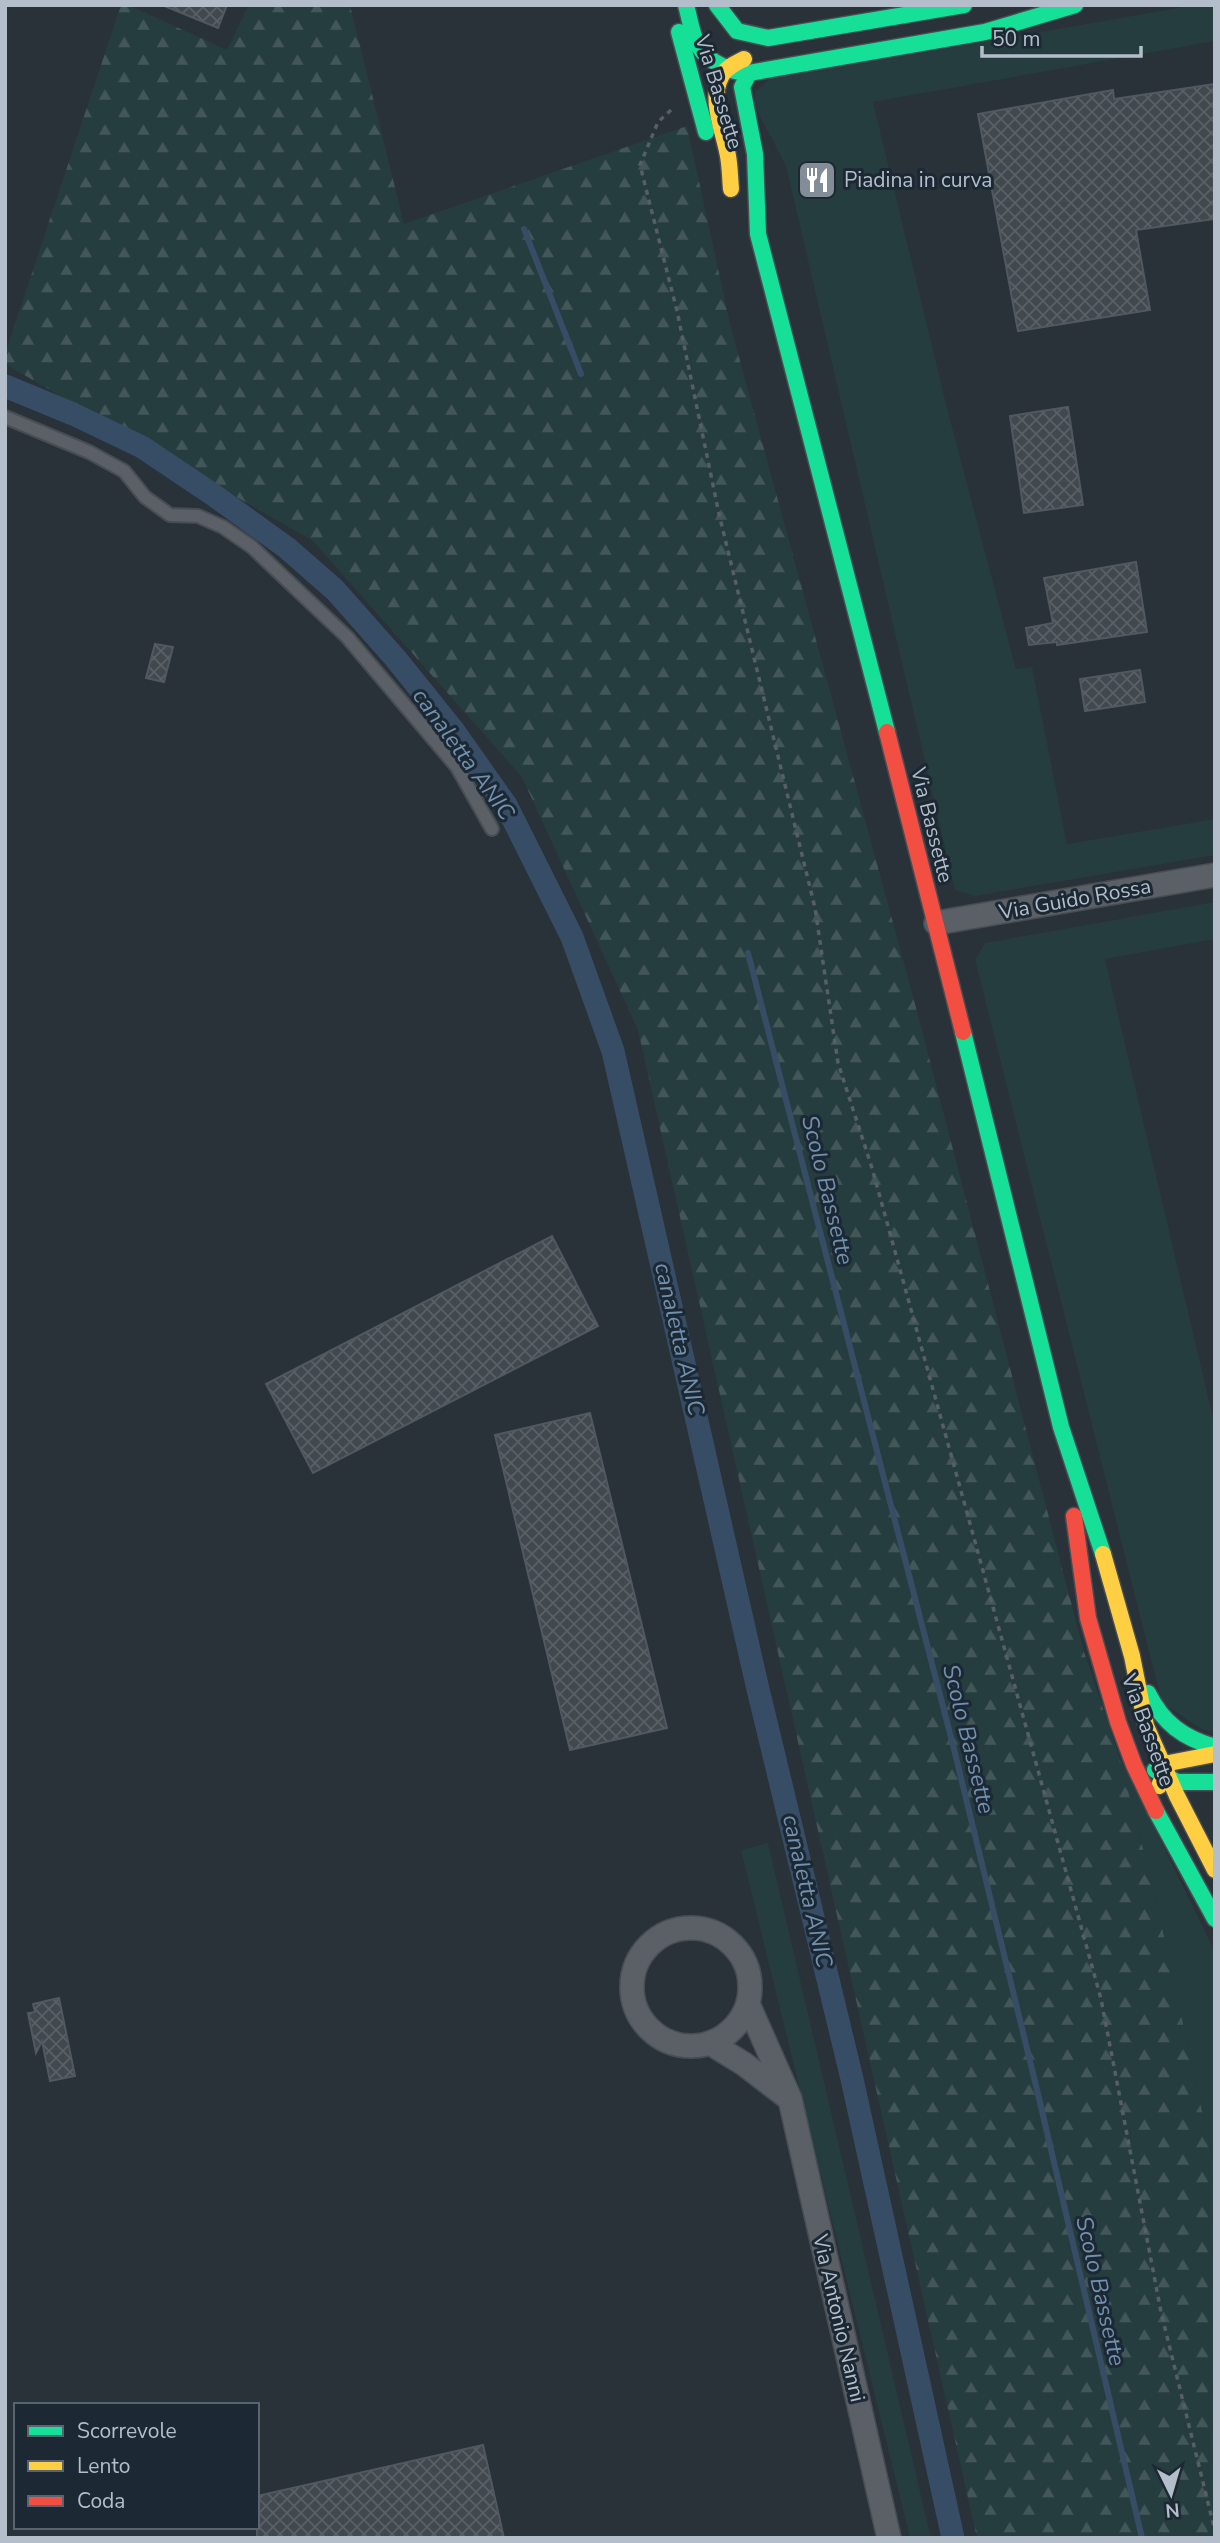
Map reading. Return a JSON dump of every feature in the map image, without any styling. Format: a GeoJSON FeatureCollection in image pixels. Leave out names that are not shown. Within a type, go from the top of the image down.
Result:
{"type":"FeatureCollection","features":[{"type":"Feature","properties":{"kind":"main road","name":"Via Bassette"},"geometry":{"type":"LineString","coordinates":[[671,5],[710,146],[731,189],[758,234]]}},
{"type":"Feature","properties":{"kind":"main road","name":"Via Bassette"},"geometry":{"type":"LineString","coordinates":[[686,5],[696,44],[705,57],[722,69],[737,73],[746,80],[755,154],[758,234],[936,923],[1061,1427],[1113,1586],[1132,1656],[1146,1726],[1215,1870]]}},
{"type":"Feature","properties":{"kind":"main road","name":"Via Bassette"},"geometry":{"type":"LineString","coordinates":[[709,9],[737,32],[768,38],[964,5]]}},
{"type":"Feature","properties":{"kind":"main road"},"geometry":{"type":"LineString","coordinates":[[746,80],[985,32],[1075,5]]}},
{"type":"Feature","properties":{"kind":"main road","name":"Via Bassette"},"geometry":{"type":"LineString","coordinates":[[731,189],[728,152],[715,101],[722,69],[752,56],[982,14]]}},
{"type":"Feature","properties":{"kind":"main road","name":"Via Bassette"},"geometry":{"type":"LineString","coordinates":[[712,40],[722,69],[745,165],[756,181]]}},
{"type":"Feature","properties":{"kind":"main road","name":"Via Bassette"},"geometry":{"type":"LineString","coordinates":[[1061,1427],[1088,1618],[1133,1765],[1215,1919]]}},
{"type":"Feature","properties":{"kind":"main road","name":"Via Bassette"},"geometry":{"type":"LineString","coordinates":[[1078,1543],[1124,1695],[1147,1760],[1156,1772],[1167,1772]]}},
{"type":"Feature","properties":{"kind":"main road"},"geometry":{"type":"LineString","coordinates":[[1132,1656],[1155,1708],[1174,1730],[1193,1742],[1215,1747]]}},
{"type":"Feature","properties":{"kind":"main road"},"geometry":{"type":"LineString","coordinates":[[1215,1754],[1167,1772],[1177,1783],[1215,1782]]}},
{"type":"Feature","properties":{"kind":"main road","name":"Via Bassette"},"geometry":{"type":"LineString","coordinates":[[1167,1772],[1159,1782],[1159,1794],[1215,1892]]}},
{"type":"Feature","properties":{"kind":"street","name":"Via Guido Rossa"},"geometry":{"type":"LineString","coordinates":[[936,923],[1215,875]]}},
{"type":"Feature","properties":{"kind":"street","name":"Via Antonio Nanni"},"geometry":{"type":"LineString","coordinates":[[710,2043],[691,2046],[672,2043],[655,2034],[642,2020],[634,2003],[632,1982],[637,1962],[649,1945],[666,1933],[686,1928],[706,1929],[725,1938],[738,1951],[747,1967],[751,1986],[748,2004],[790,2099],[889,2538]]}},
{"type":"Feature","properties":{"kind":"street"},"geometry":{"type":"LineString","coordinates":[[710,2043],[727,2034],[740,2021],[748,2004]]}},
{"type":"Feature","properties":{"kind":"street"},"geometry":{"type":"LineString","coordinates":[[710,2043],[744,2064],[790,2099]]}},
{"type":"Feature","properties":{"kind":"lane"},"geometry":{"type":"LineString","coordinates":[[5,417],[89,452],[124,471],[145,497],[170,515],[198,516],[223,527],[252,547],[356,647],[457,767],[492,829]]}},
{"type":"Feature","properties":{"kind":"path"},"geometry":{"type":"LineString","coordinates":[[695,88],[659,122],[640,165],[677,311],[719,514],[815,908],[838,1063],[872,1168],[1101,1999],[1161,2312],[1215,2531]]}},
{"type":"Feature","properties":{"kind":"green space"},"geometry":{"type":"Polygon","coordinates":[[[121,5],[128,5],[227,50],[249,5],[350,5],[404,224],[687,126],[730,324],[914,1000],[1084,1652],[1119,1756],[1155,1895],[1215,2171],[1215,2538],[977,2538],[638,1030],[522,777],[313,541],[5,364],[5,354],[121,5]]]}},
{"type":"Feature","properties":{"kind":"green space"},"geometry":{"type":"Polygon","coordinates":[[[1195,5],[1215,5],[1215,41],[873,102],[948,412],[1016,669],[1032,667],[1067,844],[1215,819],[1215,855],[975,896],[955,890],[786,166],[755,107],[755,92],[770,79],[1195,5]]]}},
{"type":"Feature","properties":{"kind":"green space"},"geometry":{"type":"Polygon","coordinates":[[[1215,902],[1215,939],[1105,959],[1215,1426],[1215,1731],[1203,1730],[1162,1703],[975,960],[985,943],[1215,902]]]}},
{"type":"Feature","properties":{"kind":"green space"},"geometry":{"type":"Polygon","coordinates":[[[1119,1756],[1215,1952],[1215,2171],[1155,1895],[1119,1756]]]}},
{"type":"Feature","properties":{"kind":"green space"},"geometry":{"type":"Polygon","coordinates":[[[768,1843],[931,2538],[910,2538],[741,1850],[768,1843]]]}},
{"type":"Feature","properties":{"kind":"building"},"geometry":{"type":"Polygon","coordinates":[[[162,5],[227,5],[218,28],[162,5]]]}},
{"type":"Feature","properties":{"kind":"building"},"geometry":{"type":"Polygon","coordinates":[[[1215,84],[1215,219],[1136,230],[1150,310],[1018,331],[978,114],[1113,90],[1114,99],[1215,84]]]}},
{"type":"Feature","properties":{"kind":"building"},"geometry":{"type":"Polygon","coordinates":[[[1068,407],[1083,505],[1024,513],[1010,416],[1068,407]]]}},
{"type":"Feature","properties":{"kind":"building"},"geometry":{"type":"Polygon","coordinates":[[[1136,562],[1147,632],[1057,645],[1057,642],[1029,645],[1026,628],[1053,623],[1044,578],[1136,562]]]}},
{"type":"Feature","properties":{"kind":"building"},"geometry":{"type":"Polygon","coordinates":[[[155,644],[173,647],[164,682],[146,678],[155,644]]]}},
{"type":"Feature","properties":{"kind":"building"},"geometry":{"type":"Polygon","coordinates":[[[1140,670],[1145,702],[1085,711],[1080,679],[1140,670]]]}},
{"type":"Feature","properties":{"kind":"building"},"geometry":{"type":"Polygon","coordinates":[[[552,1236],[598,1326],[313,1473],[266,1384],[552,1236]]]}},
{"type":"Feature","properties":{"kind":"building"},"geometry":{"type":"Polygon","coordinates":[[[590,1413],[667,1728],[570,1750],[495,1435],[590,1413]]]}},
{"type":"Feature","properties":{"kind":"building"},"geometry":{"type":"Polygon","coordinates":[[[59,1998],[75,2076],[50,2081],[42,2041],[36,2053],[28,2013],[35,2012],[33,2004],[59,1998]]]}},
{"type":"Feature","properties":{"kind":"building"},"geometry":{"type":"Polygon","coordinates":[[[483,2445],[504,2538],[257,2538],[259,2496],[483,2445]]]}},
{"type":"Feature","properties":{"kind":"waterway","name":"Scolo Bassette"},"geometry":{"type":"LineString","coordinates":[[524,229],[581,374]]}},
{"type":"Feature","properties":{"kind":"waterway","name":"canaletta ANIC"},"geometry":{"type":"LineString","coordinates":[[5,386],[142,447],[287,548],[335,590],[396,659],[453,730],[506,805],[572,937],[613,1051],[757,1685],[852,2079],[953,2538]]}},
{"type":"Feature","properties":{"kind":"waterway","name":"Scolo Bassette"},"geometry":{"type":"LineString","coordinates":[[748,953],[953,1745],[1142,2538]]}},
{"type":"Feature","properties":{"kind":"traffic: fast"},"geometry":{"type":"LineString","coordinates":[[686,5],[693,34],[705,54],[722,66],[749,73],[985,32],[1075,5]]}},
{"type":"Feature","properties":{"kind":"traffic: fast"},"geometry":{"type":"LineString","coordinates":[[717,5],[737,31],[768,38],[964,5]]}},
{"type":"Feature","properties":{"kind":"traffic: fast"},"geometry":{"type":"LineString","coordinates":[[679,32],[706,132]]}},
{"type":"Feature","properties":{"kind":"traffic: fast"},"geometry":{"type":"LineString","coordinates":[[749,73],[742,87],[755,154],[758,234],[887,732]]}},
{"type":"Feature","properties":{"kind":"traffic: fast"},"geometry":{"type":"LineString","coordinates":[[963,1032],[1061,1427],[1103,1554]]}},
{"type":"Feature","properties":{"kind":"traffic: fast"},"geometry":{"type":"LineString","coordinates":[[1148,1693],[1160,1713],[1175,1728],[1193,1739],[1215,1747]]}},
{"type":"Feature","properties":{"kind":"traffic: fast"},"geometry":{"type":"LineString","coordinates":[[1155,1770],[1177,1782],[1215,1782]]}},
{"type":"Feature","properties":{"kind":"traffic: fast"},"geometry":{"type":"LineString","coordinates":[[1156,1811],[1215,1919]]}},
{"type":"Feature","properties":{"kind":"traffic: slow"},"geometry":{"type":"LineString","coordinates":[[731,189],[729,160],[716,94],[724,72],[744,59]]}},
{"type":"Feature","properties":{"kind":"traffic: slow"},"geometry":{"type":"LineString","coordinates":[[1103,1554],[1132,1656],[1146,1726],[1177,1796],[1215,1870]]}},
{"type":"Feature","properties":{"kind":"traffic: slow"},"geometry":{"type":"LineString","coordinates":[[1159,1786],[1169,1763],[1215,1754]]}},
{"type":"Feature","properties":{"kind":"traffic: jam"},"geometry":{"type":"LineString","coordinates":[[887,732],[963,1032]]}},
{"type":"Feature","properties":{"kind":"traffic: jam"},"geometry":{"type":"LineString","coordinates":[[1074,1516],[1088,1618],[1118,1722],[1134,1765],[1156,1811]]}},
{"type":"Feature","properties":{"kind":"place","name":"Piadina in curva"},"geometry":{"type":"Point","coordinates":[817,180]}}]}
